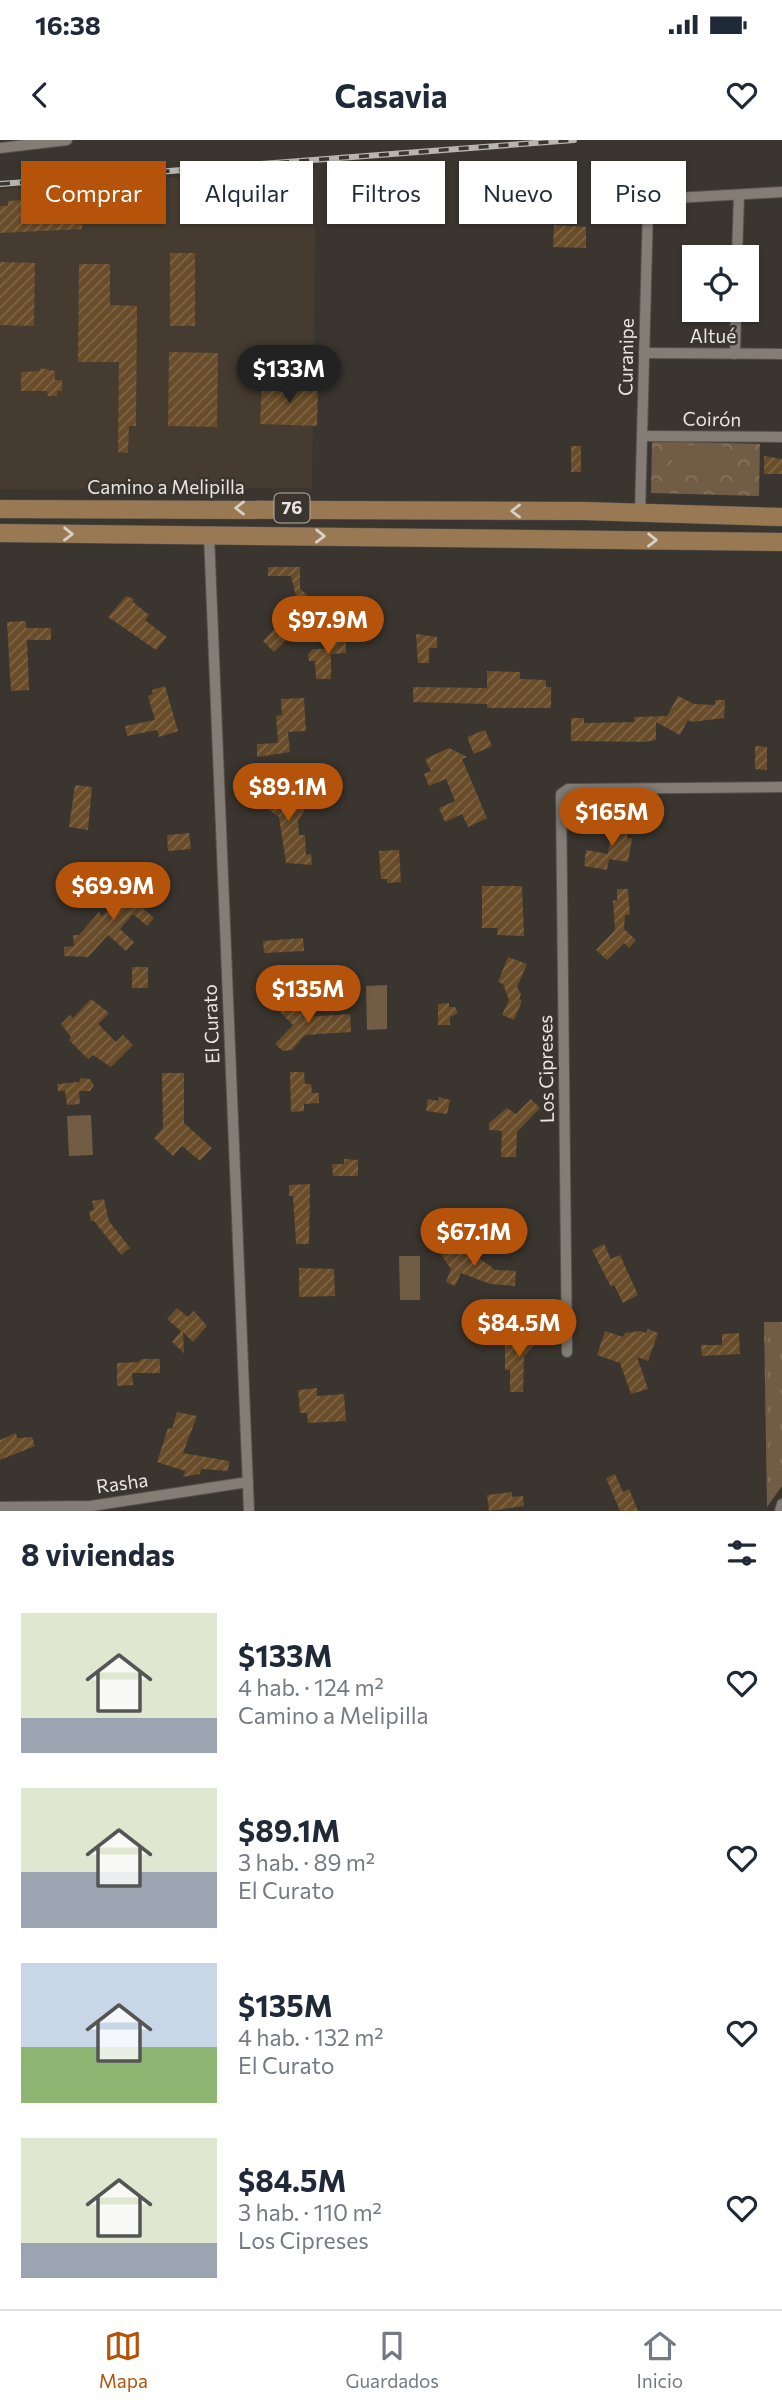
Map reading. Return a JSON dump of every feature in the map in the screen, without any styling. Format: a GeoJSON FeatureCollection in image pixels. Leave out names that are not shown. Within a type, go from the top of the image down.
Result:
{"type":"FeatureCollection","features":[{"type":"Feature","properties":{"kind":"main road","name":"Camino a Melipilla"},"geometry":{"type":"LineString","coordinates":[[0,509],[640,513]]}},
{"type":"Feature","properties":{"kind":"main road","name":"76"},"geometry":{"type":"LineString","coordinates":[[640,513],[782,517]]}},
{"type":"Feature","properties":{"kind":"main road","name":"76"},"geometry":{"type":"LineString","coordinates":[[0,533],[782,542]]}},
{"type":"Feature","properties":{"kind":"street"},"geometry":{"type":"LineString","coordinates":[[0,148],[66,140]]}},
{"type":"Feature","properties":{"kind":"street"},"geometry":{"type":"LineString","coordinates":[[737,245],[739,195],[782,192]]}},
{"type":"Feature","properties":{"kind":"street","name":"Curanipe"},"geometry":{"type":"LineString","coordinates":[[640,513],[647,211],[650,203],[658,199],[739,195]]}},
{"type":"Feature","properties":{"kind":"street"},"geometry":{"type":"LineString","coordinates":[[735,354],[736,322]]}},
{"type":"Feature","properties":{"kind":"street","name":"Altué"},"geometry":{"type":"LineString","coordinates":[[644,353],[782,355]]}},
{"type":"Feature","properties":{"kind":"street","name":"Coirón"},"geometry":{"type":"LineString","coordinates":[[642,436],[782,437]]}},
{"type":"Feature","properties":{"kind":"street","name":"El Curato"},"geometry":{"type":"LineString","coordinates":[[209,535],[248,1511]]}},
{"type":"Feature","properties":{"kind":"street","name":"Los Cipreses"},"geometry":{"type":"LineString","coordinates":[[567,1352],[560,798],[568,789],[782,787]]}},
{"type":"Feature","properties":{"kind":"street","name":"Rasha"},"geometry":{"type":"LineString","coordinates":[[0,1507],[91,1506],[248,1482]]}},
{"type":"Feature","properties":{"kind":"street"},"geometry":{"type":"LineString","coordinates":[[780,1511],[782,1504]]}},
{"type":"Feature","properties":{"kind":"shaded area"},"geometry":{"type":"Polygon","coordinates":[[[313,168],[316,168],[312,488],[0,489],[0,189],[21,188],[21,224],[166,224],[166,178],[180,177],[180,224],[313,224],[313,168]]]}},
{"type":"Feature","properties":{"kind":"green space"},"geometry":{"type":"Polygon","coordinates":[[[652,441],[760,444],[759,496],[651,493],[652,441]]]}},
{"type":"Feature","properties":{"kind":"green space"},"geometry":{"type":"Polygon","coordinates":[[[673,445],[723,446],[723,476],[672,474],[673,445]]]}},
{"type":"Feature","properties":{"kind":"green space"},"geometry":{"type":"Polygon","coordinates":[[[387,985],[387,1029],[367,1030],[366,986],[387,985]]]}},
{"type":"Feature","properties":{"kind":"green space"},"geometry":{"type":"Polygon","coordinates":[[[91,1115],[93,1155],[69,1156],[67,1116],[91,1115]]]}},
{"type":"Feature","properties":{"kind":"green space"},"geometry":{"type":"Polygon","coordinates":[[[399,1256],[420,1256],[420,1300],[400,1300],[399,1256]]]}},
{"type":"Feature","properties":{"kind":"green space"},"geometry":{"type":"Polygon","coordinates":[[[764,1322],[782,1322],[782,1486],[767,1507],[764,1322]]]}},
{"type":"Feature","properties":{"kind":"building"},"geometry":{"type":"Polygon","coordinates":[[[21,200],[21,224],[82,224],[82,229],[0,233],[0,206],[8,206],[8,201],[21,200]]]}},
{"type":"Feature","properties":{"kind":"building"},"geometry":{"type":"Polygon","coordinates":[[[554,225],[586,227],[586,248],[553,247],[554,225]]]}},
{"type":"Feature","properties":{"kind":"building"},"geometry":{"type":"Polygon","coordinates":[[[170,253],[195,253],[195,326],[170,326],[170,253]]]}},
{"type":"Feature","properties":{"kind":"building"},"geometry":{"type":"Polygon","coordinates":[[[0,262],[35,263],[34,326],[0,325],[0,262]]]}},
{"type":"Feature","properties":{"kind":"building"},"geometry":{"type":"Polygon","coordinates":[[[79,264],[110,264],[110,305],[137,306],[136,426],[129,426],[128,453],[118,452],[119,362],[78,362],[79,264]]]}},
{"type":"Feature","properties":{"kind":"building"},"geometry":{"type":"Polygon","coordinates":[[[169,352],[218,353],[217,427],[168,426],[169,352]]]}},
{"type":"Feature","properties":{"kind":"building"},"geometry":{"type":"Polygon","coordinates":[[[40,368],[55,371],[55,380],[62,380],[62,391],[57,391],[57,396],[48,396],[47,391],[21,391],[21,372],[40,371],[40,368]]]}},
{"type":"Feature","properties":{"kind":"building"},"geometry":{"type":"Polygon","coordinates":[[[262,384],[318,386],[317,426],[260,424],[262,384]]]}},
{"type":"Feature","properties":{"kind":"building"},"geometry":{"type":"Polygon","coordinates":[[[571,446],[581,446],[581,472],[571,472],[571,446]]]}},
{"type":"Feature","properties":{"kind":"building"},"geometry":{"type":"Polygon","coordinates":[[[764,456],[782,459],[782,474],[764,474],[764,456]]]}},
{"type":"Feature","properties":{"kind":"building"},"geometry":{"type":"Polygon","coordinates":[[[268,567],[300,567],[300,588],[313,602],[307,607],[319,619],[308,630],[302,624],[274,652],[263,641],[298,604],[291,576],[268,576],[268,567]]]}},
{"type":"Feature","properties":{"kind":"building"},"geometry":{"type":"Polygon","coordinates":[[[126,596],[134,599],[133,602],[149,615],[145,620],[167,637],[156,650],[108,617],[126,596]]]}},
{"type":"Feature","properties":{"kind":"building"},"geometry":{"type":"Polygon","coordinates":[[[26,621],[26,628],[51,628],[51,640],[27,640],[29,690],[11,691],[7,622],[26,621]]]}},
{"type":"Feature","properties":{"kind":"building"},"geometry":{"type":"Polygon","coordinates":[[[346,634],[346,653],[331,654],[331,679],[316,679],[315,661],[309,661],[308,654],[313,649],[328,649],[330,635],[346,634]]]}},
{"type":"Feature","properties":{"kind":"building"},"geometry":{"type":"Polygon","coordinates":[[[416,634],[437,637],[437,648],[429,648],[429,663],[418,663],[416,634]]]}},
{"type":"Feature","properties":{"kind":"building"},"geometry":{"type":"Polygon","coordinates":[[[487,671],[520,672],[520,679],[546,680],[546,687],[551,687],[551,708],[487,708],[487,704],[413,702],[413,687],[487,688],[487,671]]]}},
{"type":"Feature","properties":{"kind":"building"},"geometry":{"type":"Polygon","coordinates":[[[165,686],[178,731],[159,737],[157,730],[127,736],[125,726],[155,720],[148,696],[153,694],[152,690],[165,686]]]}},
{"type":"Feature","properties":{"kind":"building"},"geometry":{"type":"Polygon","coordinates":[[[678,696],[694,704],[715,705],[715,700],[725,700],[724,718],[692,722],[688,720],[680,735],[656,722],[656,740],[644,742],[571,741],[571,718],[584,718],[584,723],[635,722],[634,717],[667,716],[678,696]]]}},
{"type":"Feature","properties":{"kind":"building"},"geometry":{"type":"Polygon","coordinates":[[[304,698],[306,731],[288,732],[290,752],[257,757],[257,744],[278,743],[276,716],[282,715],[281,699],[304,698]]]}},
{"type":"Feature","properties":{"kind":"building"},"geometry":{"type":"Polygon","coordinates":[[[485,730],[492,746],[474,754],[467,737],[485,730]]]}},
{"type":"Feature","properties":{"kind":"building"},"geometry":{"type":"Polygon","coordinates":[[[755,746],[767,747],[767,770],[755,769],[755,746]]]}},
{"type":"Feature","properties":{"kind":"building"},"geometry":{"type":"Polygon","coordinates":[[[449,748],[467,757],[462,759],[487,818],[468,827],[462,814],[445,822],[439,808],[455,801],[446,779],[429,786],[424,774],[431,771],[425,759],[449,748]]]}},
{"type":"Feature","properties":{"kind":"building"},"geometry":{"type":"Polygon","coordinates":[[[277,776],[287,783],[280,792],[305,810],[298,820],[299,835],[305,835],[306,855],[311,854],[312,865],[286,863],[279,817],[259,803],[277,776]]]}},
{"type":"Feature","properties":{"kind":"building"},"geometry":{"type":"Polygon","coordinates":[[[75,785],[92,787],[88,830],[69,827],[75,785]]]}},
{"type":"Feature","properties":{"kind":"building"},"geometry":{"type":"Polygon","coordinates":[[[613,820],[629,822],[627,838],[632,838],[628,862],[609,859],[607,870],[584,866],[586,850],[608,854],[613,820]]]}},
{"type":"Feature","properties":{"kind":"building"},"geometry":{"type":"Polygon","coordinates":[[[189,833],[191,849],[168,851],[167,835],[189,833]]]}},
{"type":"Feature","properties":{"kind":"building"},"geometry":{"type":"Polygon","coordinates":[[[399,850],[401,882],[387,883],[387,879],[381,879],[379,851],[399,850]]]}},
{"type":"Feature","properties":{"kind":"building"},"geometry":{"type":"Polygon","coordinates":[[[145,876],[155,884],[138,904],[154,918],[147,926],[133,914],[120,929],[134,942],[126,951],[108,935],[88,957],[64,956],[64,947],[74,946],[73,935],[79,935],[99,912],[102,916],[125,890],[129,894],[145,876]]]}},
{"type":"Feature","properties":{"kind":"building"},"geometry":{"type":"Polygon","coordinates":[[[482,886],[522,886],[524,936],[497,935],[498,928],[482,928],[482,886]]]}},
{"type":"Feature","properties":{"kind":"building"},"geometry":{"type":"Polygon","coordinates":[[[617,889],[628,889],[630,915],[625,915],[624,929],[636,940],[629,948],[624,943],[607,960],[596,950],[615,930],[613,900],[617,901],[617,889]]]}},
{"type":"Feature","properties":{"kind":"building"},"geometry":{"type":"Polygon","coordinates":[[[303,938],[304,951],[264,953],[263,941],[303,938]]]}},
{"type":"Feature","properties":{"kind":"building"},"geometry":{"type":"Polygon","coordinates":[[[508,957],[527,964],[517,987],[521,994],[519,999],[522,1001],[514,1020],[502,1015],[509,1000],[503,984],[498,982],[508,957]]]}},
{"type":"Feature","properties":{"kind":"building"},"geometry":{"type":"Polygon","coordinates":[[[132,967],[148,967],[148,988],[132,988],[132,967]]]}},
{"type":"Feature","properties":{"kind":"building"},"geometry":{"type":"Polygon","coordinates":[[[283,995],[306,1017],[350,1014],[351,1032],[305,1035],[292,1050],[283,1051],[275,1044],[293,1025],[273,1005],[283,995]]]}},
{"type":"Feature","properties":{"kind":"building"},"geometry":{"type":"Polygon","coordinates":[[[91,999],[109,1013],[98,1024],[116,1042],[123,1035],[133,1045],[111,1067],[93,1055],[88,1059],[69,1040],[71,1037],[61,1024],[70,1015],[73,1018],[91,999]]]}},
{"type":"Feature","properties":{"kind":"building"},"geometry":{"type":"Polygon","coordinates":[[[449,1003],[449,1007],[455,1007],[458,1013],[450,1017],[450,1025],[438,1025],[438,1004],[449,1003]]]}},
{"type":"Feature","properties":{"kind":"building"},"geometry":{"type":"Polygon","coordinates":[[[290,1072],[304,1072],[305,1084],[311,1084],[312,1093],[319,1093],[319,1103],[304,1104],[304,1111],[291,1112],[290,1072]]]}},
{"type":"Feature","properties":{"kind":"building"},"geometry":{"type":"Polygon","coordinates":[[[162,1073],[184,1073],[184,1123],[212,1148],[200,1161],[182,1146],[173,1156],[154,1138],[163,1128],[162,1073]]]}},
{"type":"Feature","properties":{"kind":"building"},"geometry":{"type":"Polygon","coordinates":[[[81,1078],[90,1079],[94,1085],[90,1091],[79,1091],[80,1104],[67,1105],[65,1091],[58,1091],[57,1084],[79,1082],[81,1078]]]}},
{"type":"Feature","properties":{"kind":"building"},"geometry":{"type":"Polygon","coordinates":[[[439,1097],[450,1100],[447,1114],[426,1111],[428,1099],[438,1101],[439,1097]]]}},
{"type":"Feature","properties":{"kind":"building"},"geometry":{"type":"Polygon","coordinates":[[[531,1099],[540,1108],[517,1132],[516,1157],[501,1157],[502,1131],[489,1130],[489,1123],[507,1108],[516,1114],[531,1099]]]}},
{"type":"Feature","properties":{"kind":"building"},"geometry":{"type":"Polygon","coordinates":[[[344,1159],[358,1160],[358,1176],[333,1176],[332,1164],[344,1164],[344,1159]]]}},
{"type":"Feature","properties":{"kind":"building"},"geometry":{"type":"Polygon","coordinates":[[[310,1184],[309,1244],[296,1244],[293,1196],[289,1196],[289,1185],[310,1184]]]}},
{"type":"Feature","properties":{"kind":"building"},"geometry":{"type":"Polygon","coordinates":[[[104,1199],[109,1221],[130,1248],[121,1255],[94,1221],[91,1221],[89,1211],[94,1210],[92,1201],[104,1199]]]}},
{"type":"Feature","properties":{"kind":"building"},"geometry":{"type":"Polygon","coordinates":[[[458,1242],[495,1270],[516,1271],[515,1286],[490,1284],[461,1273],[455,1286],[446,1282],[451,1269],[441,1255],[458,1242]]]}},
{"type":"Feature","properties":{"kind":"building"},"geometry":{"type":"Polygon","coordinates":[[[604,1244],[611,1259],[620,1255],[638,1295],[623,1303],[614,1285],[611,1287],[592,1250],[604,1244]]]}},
{"type":"Feature","properties":{"kind":"building"},"geometry":{"type":"Polygon","coordinates":[[[299,1268],[334,1269],[335,1296],[299,1297],[299,1268]]]}},
{"type":"Feature","properties":{"kind":"building"},"geometry":{"type":"Polygon","coordinates":[[[177,1308],[188,1317],[194,1311],[207,1326],[193,1342],[183,1332],[184,1353],[172,1342],[181,1331],[167,1319],[177,1308]]]}},
{"type":"Feature","properties":{"kind":"building"},"geometry":{"type":"Polygon","coordinates":[[[534,1327],[543,1335],[524,1357],[523,1392],[510,1392],[510,1370],[505,1370],[505,1343],[520,1343],[534,1327]]]}},
{"type":"Feature","properties":{"kind":"building"},"geometry":{"type":"Polygon","coordinates":[[[648,1329],[658,1333],[648,1361],[637,1357],[648,1389],[631,1394],[620,1363],[597,1355],[605,1331],[623,1337],[625,1333],[646,1333],[648,1329]]]}},
{"type":"Feature","properties":{"kind":"building"},"geometry":{"type":"Polygon","coordinates":[[[739,1333],[740,1354],[702,1356],[701,1345],[722,1345],[722,1334],[739,1333]]]}},
{"type":"Feature","properties":{"kind":"building"},"geometry":{"type":"Polygon","coordinates":[[[142,1359],[160,1359],[160,1373],[132,1373],[133,1385],[117,1386],[117,1363],[138,1362],[142,1359]]]}},
{"type":"Feature","properties":{"kind":"building"},"geometry":{"type":"Polygon","coordinates":[[[317,1388],[317,1396],[344,1394],[346,1421],[308,1423],[307,1413],[300,1413],[298,1390],[317,1388]]]}},
{"type":"Feature","properties":{"kind":"building"},"geometry":{"type":"Polygon","coordinates":[[[177,1412],[197,1416],[183,1453],[229,1461],[228,1471],[201,1469],[200,1474],[183,1477],[185,1471],[157,1462],[168,1428],[172,1429],[177,1412]]]}},
{"type":"Feature","properties":{"kind":"building"},"geometry":{"type":"Polygon","coordinates":[[[16,1433],[17,1438],[32,1437],[35,1446],[0,1460],[0,1440],[16,1433]]]}},
{"type":"Feature","properties":{"kind":"building"},"geometry":{"type":"Polygon","coordinates":[[[615,1474],[623,1492],[629,1489],[638,1511],[620,1511],[606,1478],[615,1474]]]}},
{"type":"Feature","properties":{"kind":"building"},"geometry":{"type":"Polygon","coordinates":[[[512,1492],[512,1497],[523,1496],[524,1506],[489,1511],[487,1495],[512,1492]]]}},
{"type":"Feature","properties":{"kind":"railway"},"geometry":{"type":"LineString","coordinates":[[0,184],[574,140]]}}]}
